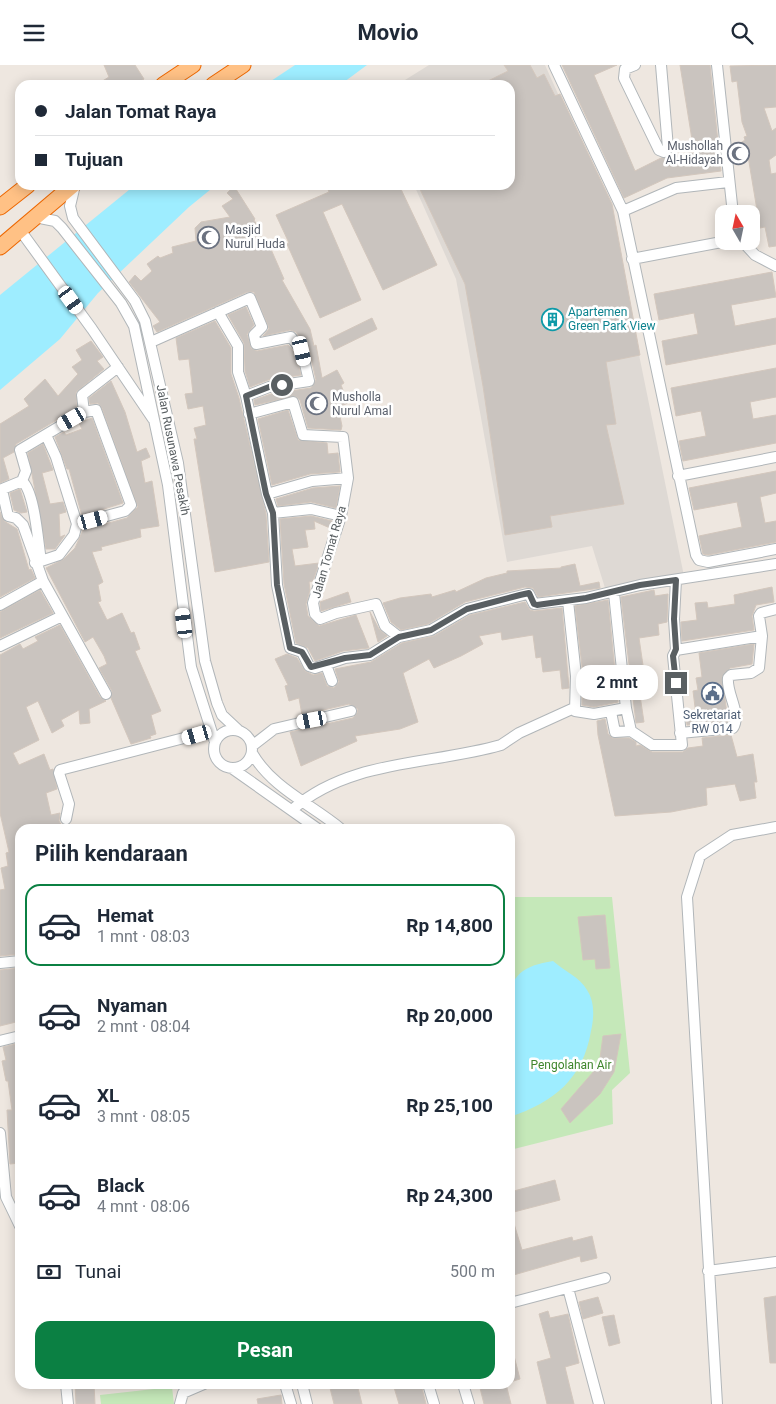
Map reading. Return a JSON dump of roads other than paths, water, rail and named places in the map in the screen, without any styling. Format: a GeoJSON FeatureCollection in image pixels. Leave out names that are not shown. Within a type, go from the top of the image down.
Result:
{"type":"FeatureCollection","features":[{"type":"Feature","properties":{"kind":"highway"},"geometry":{"type":"LineString","coordinates":[[170,80],[193,65]]}},
{"type":"Feature","properties":{"kind":"highway"},"geometry":{"type":"LineString","coordinates":[[220,80],[231,70],[243,65]]}},
{"type":"Feature","properties":{"kind":"highway"},"geometry":{"type":"LineString","coordinates":[[0,207],[22,190]]}},
{"type":"Feature","properties":{"kind":"highway"},"geometry":{"type":"LineString","coordinates":[[0,247],[68,190]]}},
{"type":"Feature","properties":{"kind":"street"},"geometry":{"type":"LineString","coordinates":[[554,65],[623,211],[678,476],[699,560],[708,562],[776,549]]}},
{"type":"Feature","properties":{"kind":"street"},"geometry":{"type":"LineString","coordinates":[[635,65],[625,69],[624,78],[659,150],[664,152],[668,147],[660,65]]}},
{"type":"Feature","properties":{"kind":"street"},"geometry":{"type":"LineString","coordinates":[[717,65],[732,205]]}},
{"type":"Feature","properties":{"kind":"street"},"geometry":{"type":"LineString","coordinates":[[623,211],[676,188],[728,182]]}},
{"type":"Feature","properties":{"kind":"street","name":"Jalan Rusunawa Pesakih"},"geometry":{"type":"LineString","coordinates":[[73,190],[70,206],[73,218],[141,312],[151,342],[178,463],[205,661],[219,709],[228,723],[238,730]]}},
{"type":"Feature","properties":{"kind":"street","name":"Jalan Rusunawa Pesakih"},"geometry":{"type":"LineString","coordinates":[[35,217],[56,221],[121,303],[134,326],[168,485],[190,658],[214,742]]}},
{"type":"Feature","properties":{"kind":"street","name":"Jalan Rusunawa Pesakih"},"geometry":{"type":"LineString","coordinates":[[20,230],[92,329],[155,423]]}},
{"type":"Feature","properties":{"kind":"street"},"geometry":{"type":"LineString","coordinates":[[632,259],[715,243]]}},
{"type":"Feature","properties":{"kind":"street"},"geometry":{"type":"LineString","coordinates":[[750,250],[755,255],[776,266]]}},
{"type":"Feature","properties":{"kind":"street"},"geometry":{"type":"LineString","coordinates":[[151,342],[250,298],[262,327],[254,335],[256,344],[291,337],[302,351],[309,381],[269,387],[246,396]]}},
{"type":"Feature","properties":{"kind":"street"},"geometry":{"type":"LineString","coordinates":[[218,312],[238,346],[238,372],[246,396],[266,494],[273,513],[277,585],[290,648],[302,652],[312,668],[345,658],[370,655],[399,637],[431,630],[467,609],[527,594],[537,605],[614,593],[640,585],[776,563]]}},
{"type":"Feature","properties":{"kind":"street"},"geometry":{"type":"LineString","coordinates":[[84,412],[82,395],[118,367]]}},
{"type":"Feature","properties":{"kind":"street","name":"Jalan Tomat Raya"},"geometry":{"type":"LineString","coordinates":[[249,414],[292,402],[303,435],[343,437],[348,478],[341,517],[314,603],[315,615],[323,619],[336,613],[376,604],[385,626],[399,637]]}},
{"type":"Feature","properties":{"kind":"street"},"geometry":{"type":"LineString","coordinates":[[77,524],[126,511],[131,505],[96,410],[84,412],[20,450],[26,471],[22,481],[1,490],[8,516],[16,518],[23,525],[38,562],[43,581],[106,694]]}},
{"type":"Feature","properties":{"kind":"street"},"geometry":{"type":"LineString","coordinates":[[38,562],[59,555],[74,535],[77,524],[56,457],[46,435]]}},
{"type":"Feature","properties":{"kind":"street"},"geometry":{"type":"LineString","coordinates":[[678,476],[776,457]]}},
{"type":"Feature","properties":{"kind":"street"},"geometry":{"type":"LineString","coordinates":[[266,494],[312,481],[348,478]]}},
{"type":"Feature","properties":{"kind":"street"},"geometry":{"type":"LineString","coordinates":[[22,481],[27,485],[31,500],[38,562]]}},
{"type":"Feature","properties":{"kind":"street"},"geometry":{"type":"LineString","coordinates":[[273,513],[311,509],[341,517]]}},
{"type":"Feature","properties":{"kind":"street"},"geometry":{"type":"LineString","coordinates":[[611,711],[615,732],[631,731],[652,745],[682,745],[673,656],[676,649],[674,619],[676,580]]}},
{"type":"Feature","properties":{"kind":"street"},"geometry":{"type":"LineString","coordinates":[[0,605],[43,581]]}},
{"type":"Feature","properties":{"kind":"street"},"geometry":{"type":"LineString","coordinates":[[614,593],[626,708],[631,731]]}},
{"type":"Feature","properties":{"kind":"street"},"geometry":{"type":"LineString","coordinates":[[568,601],[576,669],[575,711],[580,713],[626,708]]}},
{"type":"Feature","properties":{"kind":"street"},"geometry":{"type":"LineString","coordinates":[[680,733],[733,728],[735,710],[728,678],[731,675],[751,673],[759,668],[762,636],[760,614],[776,609]]}},
{"type":"Feature","properties":{"kind":"street"},"geometry":{"type":"LineString","coordinates":[[0,646],[62,616]]}},
{"type":"Feature","properties":{"kind":"street"},"geometry":{"type":"LineString","coordinates":[[676,649],[762,636]]}},
{"type":"Feature","properties":{"kind":"street"},"geometry":{"type":"LineString","coordinates":[[326,665],[332,681]]}},
{"type":"Feature","properties":{"kind":"street"},"geometry":{"type":"LineString","coordinates":[[293,809],[303,801],[349,776],[502,745],[519,733],[574,708]]}},
{"type":"Feature","properties":{"kind":"street"},"geometry":{"type":"LineString","coordinates":[[233,769],[246,763],[252,749],[274,729],[351,711]]}},
{"type":"Feature","properties":{"kind":"street"},"geometry":{"type":"LineString","coordinates":[[312,824],[293,809],[233,769],[223,766],[215,758],[214,742],[225,731],[238,730],[247,736],[259,765],[276,783],[334,824]]}},
{"type":"Feature","properties":{"kind":"street"},"geometry":{"type":"LineString","coordinates":[[66,819],[69,804],[59,773],[60,770],[211,731]]}},
{"type":"Feature","properties":{"kind":"street"},"geometry":{"type":"LineString","coordinates":[[717,1404],[687,897],[700,856],[732,835],[776,827]]}},
{"type":"Feature","properties":{"kind":"street"},"geometry":{"type":"LineString","coordinates":[[0,963],[15,962]]}},
{"type":"Feature","properties":{"kind":"street"},"geometry":{"type":"LineString","coordinates":[[0,1041],[15,1037]]}},
{"type":"Feature","properties":{"kind":"street"},"geometry":{"type":"LineString","coordinates":[[0,1133],[6,1197],[15,1216]]}},
{"type":"Feature","properties":{"kind":"street"},"geometry":{"type":"LineString","coordinates":[[708,1271],[776,1262]]}},
{"type":"Feature","properties":{"kind":"street"},"geometry":{"type":"LineString","coordinates":[[515,1302],[605,1278]]}},
{"type":"Feature","properties":{"kind":"street"},"geometry":{"type":"LineString","coordinates":[[568,1287],[599,1404]]}},
{"type":"Feature","properties":{"kind":"street"},"geometry":{"type":"LineString","coordinates":[[66,1389],[68,1404]]}},
{"type":"Feature","properties":{"kind":"street"},"geometry":{"type":"LineString","coordinates":[[180,1404],[183,1393],[192,1389]]}},
{"type":"Feature","properties":{"kind":"street"},"geometry":{"type":"LineString","coordinates":[[287,1389],[291,1404]]}},
{"type":"Feature","properties":{"kind":"street"},"geometry":{"type":"LineString","coordinates":[[303,1389],[307,1404]]}},
{"type":"Feature","properties":{"kind":"street"},"geometry":{"type":"LineString","coordinates":[[430,1389],[434,1404]]}},
{"type":"Feature","properties":{"kind":"street"},"geometry":{"type":"LineString","coordinates":[[464,1389],[469,1404]]}},
{"type":"Feature","properties":{"kind":"water"},"geometry":{"type":"Polygon","coordinates":[[[295,65],[367,65],[347,80],[272,80],[295,65]]]}},
{"type":"Feature","properties":{"kind":"water"},"geometry":{"type":"Polygon","coordinates":[[[129,190],[210,190],[189,207],[98,293],[60,339],[0,390],[0,295],[129,190]]]}},
{"type":"Feature","properties":{"kind":"water"},"geometry":{"type":"Polygon","coordinates":[[[553,961],[584,985],[593,1005],[592,1026],[581,1063],[564,1086],[540,1104],[515,1115],[515,980],[524,970],[553,961]]]}},
{"type":"Feature","properties":{"kind":"place","name":"Mushollah Al-Hidayah"},"geometry":{"type":"Point","coordinates":[739,153]}},
{"type":"Feature","properties":{"kind":"place","name":"Masjid Nurul Huda"},"geometry":{"type":"Point","coordinates":[209,237]}},
{"type":"Feature","properties":{"kind":"place","name":"Apartemen Green Park View"},"geometry":{"type":"Point","coordinates":[552,319]}},
{"type":"Feature","properties":{"kind":"place","name":"Musholla Nurul Amal"},"geometry":{"type":"Point","coordinates":[316,404]}},
{"type":"Feature","properties":{"kind":"place","name":"Sekretariat RW 014"},"geometry":{"type":"Point","coordinates":[712,694]}},
{"type":"Feature","properties":{"kind":"park label","name":"Pengolahan Air"},"geometry":{"type":"Point","coordinates":[571,1065]}}]}
